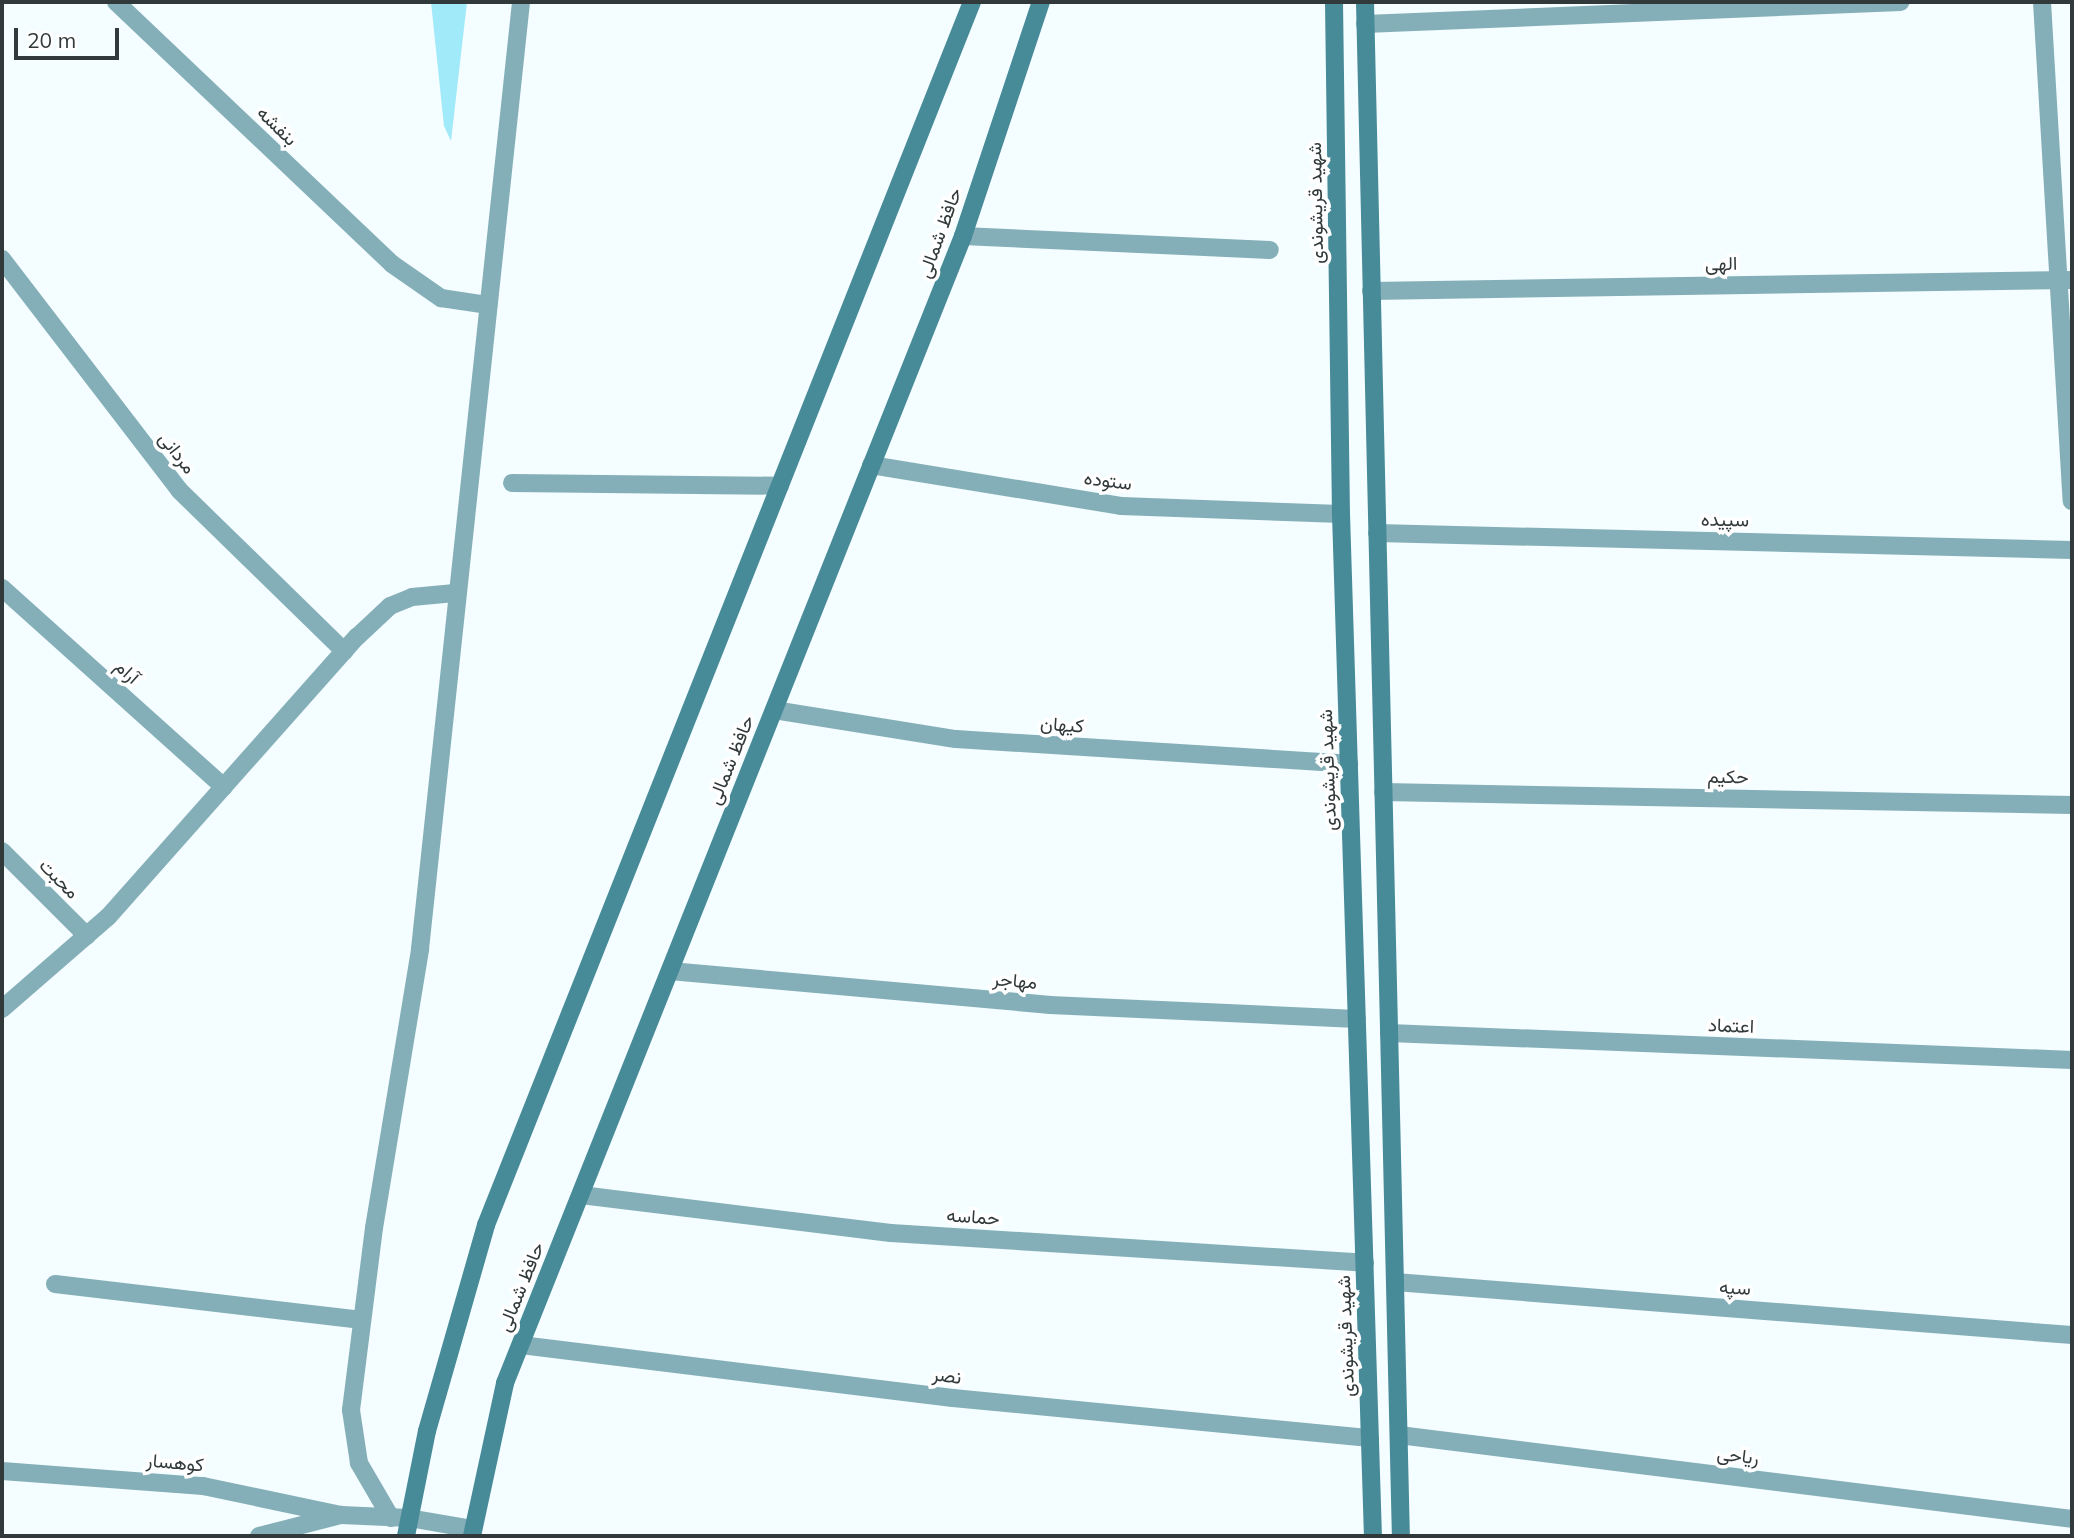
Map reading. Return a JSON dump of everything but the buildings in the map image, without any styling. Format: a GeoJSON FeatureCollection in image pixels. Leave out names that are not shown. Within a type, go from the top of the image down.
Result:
{"type":"FeatureCollection","features":[{"type":"Feature","properties":{"kind":"main road"},"geometry":{"type":"LineString","coordinates":[[402,1524],[485,1225],[972,2]]}},
{"type":"Feature","properties":{"kind":"main road","name":"حافظ شمالی"},"geometry":{"type":"LineString","coordinates":[[473,1532],[505,1384],[963,236],[1041,2]]}},
{"type":"Feature","properties":{"kind":"main road","name":"شهید قریشوندی"},"geometry":{"type":"LineString","coordinates":[[1334,2],[1341,514],[1373,1536]]}},
{"type":"Feature","properties":{"kind":"main road"},"geometry":{"type":"LineString","coordinates":[[1365,2],[1401,1536]]}},
{"type":"Feature","properties":{"kind":"street","name":"بنفشه"},"geometry":{"type":"LineString","coordinates":[[116,2],[412,278],[441,298],[488,305]]}},
{"type":"Feature","properties":{"kind":"street"},"geometry":{"type":"LineString","coordinates":[[402,1524],[359,1463],[351,1410],[362,1320],[420,949],[455,593],[522,2]]}},
{"type":"Feature","properties":{"kind":"street"},"geometry":{"type":"LineString","coordinates":[[1365,24],[1901,2]]}},
{"type":"Feature","properties":{"kind":"street"},"geometry":{"type":"LineString","coordinates":[[2042,2],[2066,280],[2072,501]]}},
{"type":"Feature","properties":{"kind":"street"},"geometry":{"type":"LineString","coordinates":[[963,236],[1270,250]]}},
{"type":"Feature","properties":{"kind":"street","name":"مردانی"},"geometry":{"type":"LineString","coordinates":[[2,259],[179,490],[344,650]]}},
{"type":"Feature","properties":{"kind":"street","name":"الهی"},"geometry":{"type":"LineString","coordinates":[[1371,291],[2066,280]]}},
{"type":"Feature","properties":{"kind":"street","name":"ستوده"},"geometry":{"type":"LineString","coordinates":[[871,466],[1121,506],[1341,514]]}},
{"type":"Feature","properties":{"kind":"street"},"geometry":{"type":"LineString","coordinates":[[512,482],[780,486]]}},
{"type":"Feature","properties":{"kind":"street","name":"سپیده"},"geometry":{"type":"LineString","coordinates":[[1377,533],[2072,550]]}},
{"type":"Feature","properties":{"kind":"street","name":"آرام"},"geometry":{"type":"LineString","coordinates":[[2,588],[224,787]]}},
{"type":"Feature","properties":{"kind":"street"},"geometry":{"type":"LineString","coordinates":[[2,1009],[87,936],[224,787],[344,650],[390,606],[412,597],[455,593]]}},
{"type":"Feature","properties":{"kind":"street","name":"کیهان"},"geometry":{"type":"LineString","coordinates":[[774,710],[956,739],[1349,764]]}},
{"type":"Feature","properties":{"kind":"street","name":"حکیم"},"geometry":{"type":"LineString","coordinates":[[1383,792],[2072,805]]}},
{"type":"Feature","properties":{"kind":"street","name":"محبت"},"geometry":{"type":"LineString","coordinates":[[2,851],[87,936]]}},
{"type":"Feature","properties":{"kind":"street","name":"مهاجر"},"geometry":{"type":"LineString","coordinates":[[670,971],[1050,1005],[1357,1019]]}},
{"type":"Feature","properties":{"kind":"street","name":"اعتماد"},"geometry":{"type":"LineString","coordinates":[[1389,1033],[2072,1060]]}},
{"type":"Feature","properties":{"kind":"street","name":"حماسه"},"geometry":{"type":"LineString","coordinates":[[581,1195],[891,1233],[1365,1263]]}},
{"type":"Feature","properties":{"kind":"street","name":"سپه"},"geometry":{"type":"LineString","coordinates":[[1395,1283],[2072,1335]]}},
{"type":"Feature","properties":{"kind":"street"},"geometry":{"type":"LineString","coordinates":[[55,1284],[362,1320]]}},
{"type":"Feature","properties":{"kind":"street","name":"نصر"},"geometry":{"type":"LineString","coordinates":[[521,1345],[953,1398],[1370,1438]]}},
{"type":"Feature","properties":{"kind":"street","name":"ریاحی"},"geometry":{"type":"LineString","coordinates":[[1399,1436],[2072,1519]]}},
{"type":"Feature","properties":{"kind":"street","name":"کوهسار"},"geometry":{"type":"LineString","coordinates":[[2,1471],[203,1486],[341,1515]]}},
{"type":"Feature","properties":{"kind":"street"},"geometry":{"type":"LineString","coordinates":[[259,1536],[341,1515],[473,1532]]}},
{"type":"Feature","properties":{"kind":"shaded area"},"geometry":{"type":"Polygon","coordinates":[[[431,2],[467,2],[451,141],[444,126],[431,2]]]}}]}
